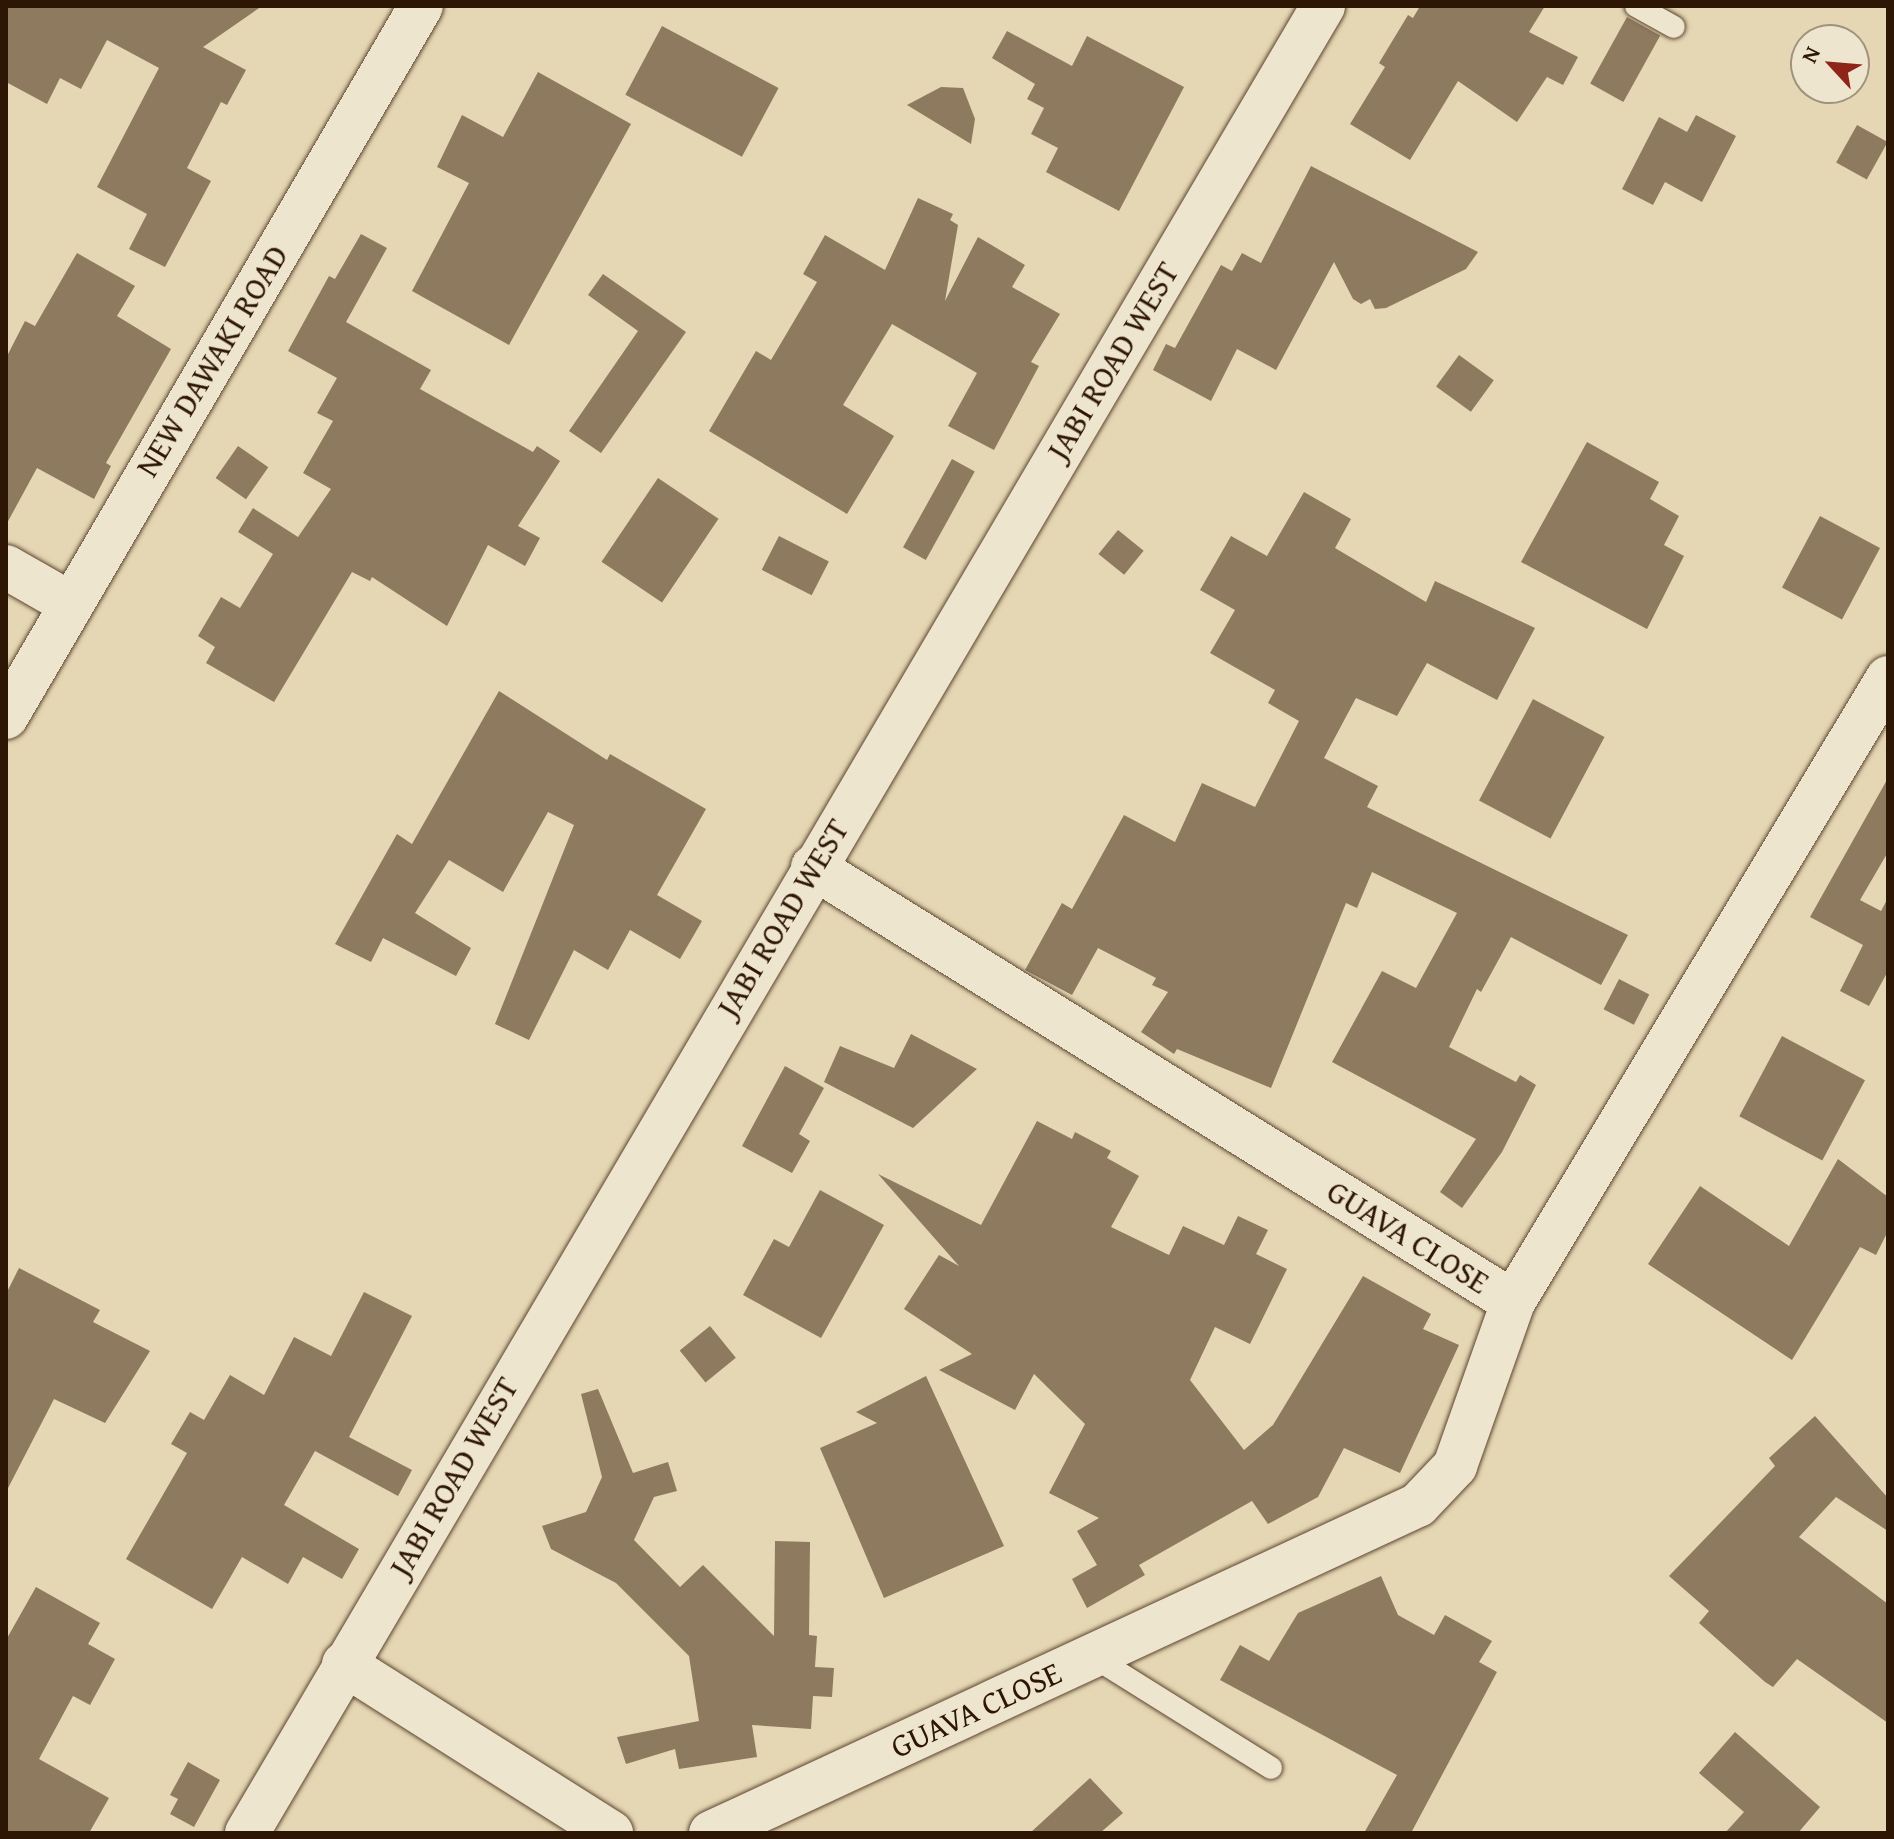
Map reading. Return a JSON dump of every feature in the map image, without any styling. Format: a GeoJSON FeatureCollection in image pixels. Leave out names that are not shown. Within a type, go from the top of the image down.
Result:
{"type":"FeatureCollection","features":[{"type":"Feature","properties":{"kind":"street","name":"NEW DAWAKI ROAD"},"geometry":{"type":"LineString","coordinates":[[6,717],[69,603],[421,6]]}},
{"type":"Feature","properties":{"kind":"street","name":"JABI ROAD WEST"},"geometry":{"type":"LineString","coordinates":[[247,1833],[813,867],[1323,6]]}},
{"type":"Feature","properties":{"kind":"street"},"geometry":{"type":"LineString","coordinates":[[6,567],[69,603]]}},
{"type":"Feature","properties":{"kind":"street"},"geometry":{"type":"LineString","coordinates":[[1513,1302],[1888,678]]}},
{"type":"Feature","properties":{"kind":"street","name":"GUAVA CLOSE"},"geometry":{"type":"LineString","coordinates":[[711,1833],[1418,1505],[1455,1466],[1513,1302],[813,867]]}},
{"type":"Feature","properties":{"kind":"street"},"geometry":{"type":"LineString","coordinates":[[344,1664],[611,1833]]}},
{"type":"Feature","properties":{"kind":"lane"},"geometry":{"type":"LineString","coordinates":[[1636,6],[1674,27]]}},
{"type":"Feature","properties":{"kind":"lane"},"geometry":{"type":"LineString","coordinates":[[1092,1656],[1271,1768]]}},
{"type":"Feature","properties":{"kind":"building"},"geometry":{"type":"Polygon","coordinates":[[[6,6],[262,6],[203,47],[246,70],[227,105],[221,102],[187,168],[211,181],[165,267],[129,249],[147,214],[97,187],[159,68],[107,40],[81,89],[60,78],[47,104],[6,82],[6,6]]]}},
{"type":"Feature","properties":{"kind":"building"},"geometry":{"type":"Polygon","coordinates":[[[1420,6],[1545,6],[1529,32],[1578,57],[1563,85],[1547,77],[1517,122],[1458,81],[1410,160],[1350,124],[1385,67],[1379,63],[1408,15],[1413,18],[1420,6]]]}},
{"type":"Feature","properties":{"kind":"building"},"geometry":{"type":"Polygon","coordinates":[[[1627,17],[1660,35],[1623,102],[1590,83],[1627,17]]]}},
{"type":"Feature","properties":{"kind":"building"},"geometry":{"type":"Polygon","coordinates":[[[662,26],[779,88],[742,157],[625,95],[662,26]]]}},
{"type":"Feature","properties":{"kind":"building"},"geometry":{"type":"Polygon","coordinates":[[[1007,31],[1072,66],[1087,36],[1184,87],[1119,211],[1046,172],[1058,148],[1031,134],[1044,108],[1027,99],[1035,84],[992,58],[1007,31]]]}},
{"type":"Feature","properties":{"kind":"building"},"geometry":{"type":"Polygon","coordinates":[[[538,72],[631,124],[509,345],[412,291],[469,183],[437,167],[462,115],[503,137],[538,72]]]}},
{"type":"Feature","properties":{"kind":"building"},"geometry":{"type":"Polygon","coordinates":[[[941,87],[963,88],[975,119],[971,144],[907,105],[941,87]]]}},
{"type":"Feature","properties":{"kind":"building"},"geometry":{"type":"Polygon","coordinates":[[[1696,115],[1736,136],[1702,202],[1665,182],[1653,205],[1622,189],[1659,117],[1687,132],[1696,115]]]}},
{"type":"Feature","properties":{"kind":"building"},"geometry":{"type":"Polygon","coordinates":[[[1857,125],[1888,142],[1867,180],[1836,163],[1857,125]]]}},
{"type":"Feature","properties":{"kind":"building"},"geometry":{"type":"Polygon","coordinates":[[[1311,166],[1478,252],[1466,269],[1386,308],[1375,309],[1370,299],[1361,304],[1353,299],[1334,262],[1276,370],[1237,349],[1211,401],[1153,370],[1166,344],[1175,348],[1221,265],[1232,271],[1242,253],[1261,263],[1311,166]]]}},
{"type":"Feature","properties":{"kind":"building"},"geometry":{"type":"Polygon","coordinates":[[[918,198],[953,214],[950,220],[958,225],[945,301],[978,237],[1025,265],[1012,287],[1060,314],[1031,362],[1039,366],[994,450],[948,426],[977,373],[892,324],[843,405],[894,436],[847,514],[709,431],[756,351],[771,360],[817,282],[803,274],[825,235],[885,270],[918,198]]]}},
{"type":"Feature","properties":{"kind":"building"},"geometry":{"type":"Polygon","coordinates":[[[361,234],[387,248],[346,322],[431,370],[420,389],[533,452],[537,446],[560,461],[518,526],[540,538],[525,566],[488,545],[447,626],[372,577],[370,581],[352,572],[274,702],[206,663],[215,647],[198,636],[221,597],[240,608],[273,554],[238,532],[253,508],[298,537],[331,489],[303,473],[333,421],[317,413],[337,378],[288,351],[329,276],[335,279],[361,234]]]}},
{"type":"Feature","properties":{"kind":"building"},"geometry":{"type":"Polygon","coordinates":[[[77,253],[135,286],[117,316],[171,349],[106,463],[111,466],[94,499],[37,468],[6,525],[6,358],[25,321],[35,326],[77,253]]]}},
{"type":"Feature","properties":{"kind":"building"},"geometry":{"type":"Polygon","coordinates":[[[603,274],[686,332],[601,453],[569,431],[638,331],[588,295],[603,274]]]}},
{"type":"Feature","properties":{"kind":"building"},"geometry":{"type":"Polygon","coordinates":[[[1459,355],[1494,380],[1471,412],[1436,387],[1459,355]]]}},
{"type":"Feature","properties":{"kind":"building"},"geometry":{"type":"Polygon","coordinates":[[[1587,442],[1659,482],[1650,499],[1679,516],[1664,545],[1684,556],[1647,629],[1521,562],[1587,442]]]}},
{"type":"Feature","properties":{"kind":"building"},"geometry":{"type":"Polygon","coordinates":[[[238,446],[268,467],[246,499],[216,478],[238,446]]]}},
{"type":"Feature","properties":{"kind":"building"},"geometry":{"type":"Polygon","coordinates":[[[952,459],[975,472],[926,560],[903,547],[952,459]]]}},
{"type":"Feature","properties":{"kind":"building"},"geometry":{"type":"Polygon","coordinates":[[[658,478],[719,519],[662,603],[602,562],[658,478]]]}},
{"type":"Feature","properties":{"kind":"building"},"geometry":{"type":"Polygon","coordinates":[[[1304,492],[1351,519],[1335,548],[1426,602],[1435,581],[1535,628],[1497,700],[1427,663],[1397,716],[1356,698],[1324,758],[1378,786],[1367,807],[1628,935],[1601,985],[1511,937],[1481,992],[1477,989],[1449,1047],[1516,1082],[1520,1075],[1536,1085],[1502,1152],[1462,1208],[1440,1192],[1476,1139],[1332,1062],[1382,971],[1416,988],[1457,913],[1372,872],[1357,908],[1346,903],[1271,1088],[1177,1049],[1174,1054],[1141,1032],[1168,992],[1152,985],[1156,978],[1098,948],[1072,995],[1025,970],[1062,903],[1072,909],[1124,815],[1175,842],[1202,783],[1255,807],[1299,721],[1268,703],[1275,690],[1210,653],[1235,610],[1200,590],[1231,536],[1267,556],[1304,492]]]}},
{"type":"Feature","properties":{"kind":"building"},"geometry":{"type":"Polygon","coordinates":[[[1820,516],[1880,548],[1842,619],[1782,588],[1820,516]]]}},
{"type":"Feature","properties":{"kind":"building"},"geometry":{"type":"Polygon","coordinates":[[[1118,530],[1144,551],[1124,575],[1098,554],[1118,530]]]}},
{"type":"Feature","properties":{"kind":"building"},"geometry":{"type":"Polygon","coordinates":[[[779,536],[829,561],[812,595],[762,570],[779,536]]]}},
{"type":"Feature","properties":{"kind":"building"},"geometry":{"type":"Polygon","coordinates":[[[499,691],[607,760],[610,754],[706,809],[657,895],[702,921],[680,959],[630,930],[608,970],[574,950],[529,1040],[495,1024],[574,825],[548,812],[503,892],[449,860],[415,913],[471,948],[456,976],[383,938],[371,962],[335,944],[397,834],[412,844],[499,691]]]}},
{"type":"Feature","properties":{"kind":"building"},"geometry":{"type":"Polygon","coordinates":[[[1533,699],[1605,737],[1551,839],[1479,801],[1533,699]]]}},
{"type":"Feature","properties":{"kind":"building"},"geometry":{"type":"Polygon","coordinates":[[[1888,778],[1888,852],[1860,900],[1881,911],[1888,898],[1888,971],[1869,1006],[1840,991],[1863,945],[1810,917],[1888,778]]]}},
{"type":"Feature","properties":{"kind":"building"},"geometry":{"type":"Polygon","coordinates":[[[1619,979],[1649,994],[1634,1025],[1604,1009],[1619,979]]]}},
{"type":"Feature","properties":{"kind":"building"},"geometry":{"type":"Polygon","coordinates":[[[911,1034],[977,1069],[913,1128],[824,1082],[840,1046],[894,1068],[911,1034]]]}},
{"type":"Feature","properties":{"kind":"building"},"geometry":{"type":"Polygon","coordinates":[[[1782,1036],[1865,1080],[1822,1160],[1739,1116],[1782,1036]]]}},
{"type":"Feature","properties":{"kind":"building"},"geometry":{"type":"Polygon","coordinates":[[[785,1066],[824,1088],[799,1134],[810,1141],[792,1173],[742,1146],[785,1066]]]}},
{"type":"Feature","properties":{"kind":"building"},"geometry":{"type":"Polygon","coordinates":[[[1037,1121],[1072,1139],[1075,1132],[1111,1151],[1107,1158],[1139,1176],[1111,1227],[1169,1255],[1183,1226],[1224,1245],[1238,1216],[1268,1230],[1256,1254],[1287,1269],[1250,1344],[1215,1327],[1190,1380],[1244,1450],[1273,1425],[1363,1276],[1431,1314],[1423,1329],[1459,1345],[1400,1473],[1344,1448],[1318,1497],[1268,1524],[1252,1501],[1139,1565],[1145,1575],[1087,1608],[1072,1579],[1097,1565],[1077,1531],[1099,1518],[1049,1493],[1085,1424],[1034,1374],[1015,1410],[939,1370],[972,1354],[904,1309],[939,1255],[959,1266],[878,1174],[981,1225],[1037,1121]]]}},
{"type":"Feature","properties":{"kind":"building"},"geometry":{"type":"Polygon","coordinates":[[[1838,1159],[1888,1197],[1888,1231],[1876,1255],[1860,1247],[1792,1360],[1648,1264],[1700,1186],[1789,1246],[1838,1159]]]}},
{"type":"Feature","properties":{"kind":"building"},"geometry":{"type":"Polygon","coordinates":[[[820,1190],[884,1225],[821,1338],[743,1295],[774,1239],[789,1247],[820,1190]]]}},
{"type":"Feature","properties":{"kind":"building"},"geometry":{"type":"Polygon","coordinates":[[[19,1268],[100,1310],[93,1322],[150,1351],[105,1423],[54,1399],[6,1492],[6,1294],[19,1268]]]}},
{"type":"Feature","properties":{"kind":"building"},"geometry":{"type":"Polygon","coordinates":[[[364,1292],[412,1316],[349,1437],[412,1470],[398,1496],[315,1451],[284,1505],[359,1549],[342,1579],[303,1557],[288,1584],[242,1557],[212,1609],[126,1559],[187,1453],[171,1444],[190,1412],[204,1420],[230,1375],[264,1395],[294,1337],[331,1356],[364,1292]]]}},
{"type":"Feature","properties":{"kind":"building"},"geometry":{"type":"Polygon","coordinates":[[[710,1326],[736,1358],[705,1382],[680,1351],[710,1326]]]}},
{"type":"Feature","properties":{"kind":"building"},"geometry":{"type":"Polygon","coordinates":[[[926,1376],[1004,1546],[884,1598],[820,1448],[877,1423],[856,1412],[926,1376]]]}},
{"type":"Feature","properties":{"kind":"building"},"geometry":{"type":"Polygon","coordinates":[[[598,1389],[633,1473],[668,1462],[677,1491],[654,1497],[634,1540],[680,1587],[703,1565],[774,1636],[775,1541],[810,1542],[809,1635],[817,1636],[815,1667],[834,1668],[832,1697],[813,1696],[811,1729],[752,1725],[757,1757],[679,1769],[675,1749],[626,1764],[617,1737],[699,1721],[689,1656],[616,1583],[551,1549],[542,1526],[586,1512],[602,1477],[581,1394],[598,1389]]]}},
{"type":"Feature","properties":{"kind":"building"},"geometry":{"type":"Polygon","coordinates":[[[1815,1416],[1888,1498],[1888,1531],[1836,1497],[1799,1537],[1888,1604],[1888,1723],[1797,1659],[1773,1687],[1765,1682],[1699,1623],[1709,1611],[1669,1576],[1775,1466],[1769,1458],[1815,1416]]]}},
{"type":"Feature","properties":{"kind":"building"},"geometry":{"type":"Polygon","coordinates":[[[1381,1576],[1398,1615],[1434,1635],[1445,1615],[1492,1641],[1479,1662],[1497,1672],[1411,1833],[1364,1833],[1397,1775],[1220,1680],[1240,1645],[1269,1661],[1298,1613],[1381,1576]]]}},
{"type":"Feature","properties":{"kind":"building"},"geometry":{"type":"Polygon","coordinates":[[[36,1587],[100,1623],[88,1644],[115,1659],[90,1705],[73,1696],[39,1759],[109,1798],[89,1833],[6,1833],[6,1640],[36,1587]]]}},
{"type":"Feature","properties":{"kind":"building"},"geometry":{"type":"Polygon","coordinates":[[[1735,1732],[1820,1807],[1798,1833],[1725,1833],[1744,1812],[1699,1773],[1735,1732]]]}},
{"type":"Feature","properties":{"kind":"building"},"geometry":{"type":"Polygon","coordinates":[[[188,1762],[220,1780],[194,1827],[170,1814],[178,1799],[170,1795],[188,1762]]]}},
{"type":"Feature","properties":{"kind":"building"},"geometry":{"type":"Polygon","coordinates":[[[1090,1778],[1123,1813],[1100,1833],[1030,1833],[1090,1778]]]}}]}
